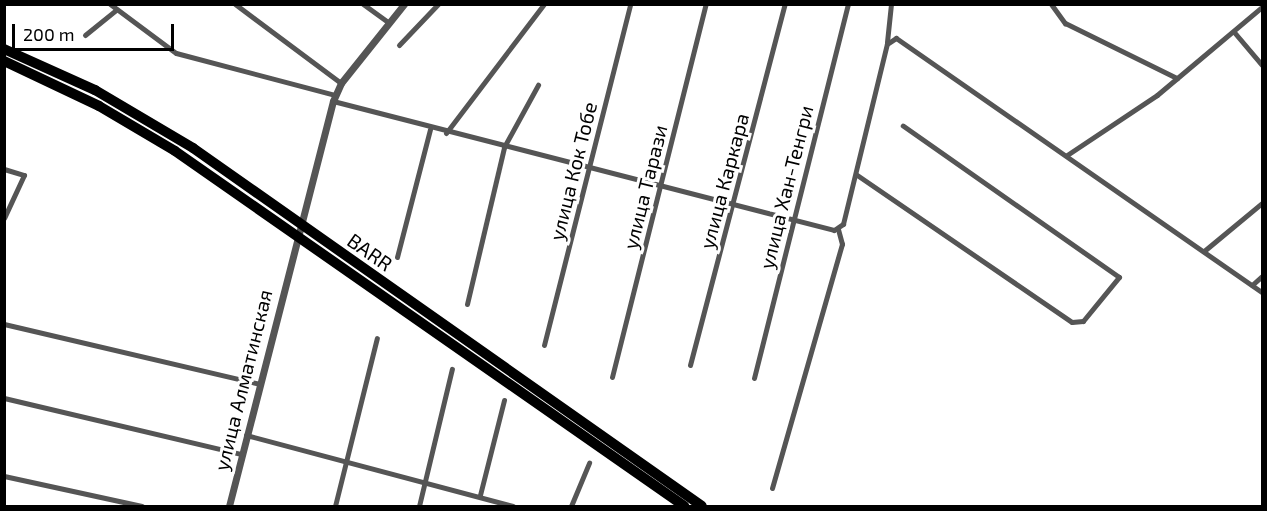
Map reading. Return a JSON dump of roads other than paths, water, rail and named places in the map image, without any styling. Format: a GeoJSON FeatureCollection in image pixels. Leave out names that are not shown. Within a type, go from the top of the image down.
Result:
{"type":"FeatureCollection","features":[{"type":"Feature","properties":{"kind":"highway","name":"BARR"},"geometry":{"type":"LineString","coordinates":[[4,48],[144,117],[276,207],[702,507]]}},
{"type":"Feature","properties":{"kind":"highway","name":"BARR"},"geometry":{"type":"LineString","coordinates":[[4,61],[137,128],[325,261],[684,507]]}},
{"type":"Feature","properties":{"kind":"street"},"geometry":{"type":"LineString","coordinates":[[110,4],[184,56],[334,98],[430,129],[733,206],[838,229]]}},
{"type":"Feature","properties":{"kind":"street"},"geometry":{"type":"LineString","coordinates":[[235,4],[341,83]]}},
{"type":"Feature","properties":{"kind":"street"},"geometry":{"type":"LineString","coordinates":[[363,4],[389,23]]}},
{"type":"Feature","properties":{"kind":"street","name":"улица Алматинская"},"geometry":{"type":"LineString","coordinates":[[228,507],[334,98],[341,83],[404,4]]}},
{"type":"Feature","properties":{"kind":"street"},"geometry":{"type":"LineString","coordinates":[[399,45],[438,4]]}},
{"type":"Feature","properties":{"kind":"street"},"geometry":{"type":"LineString","coordinates":[[446,133],[544,4]]}},
{"type":"Feature","properties":{"kind":"street","name":"улица Кок Тобе"},"geometry":{"type":"LineString","coordinates":[[544,345],[630,4]]}},
{"type":"Feature","properties":{"kind":"street","name":"улица Тарази"},"geometry":{"type":"LineString","coordinates":[[612,377],[706,4]]}},
{"type":"Feature","properties":{"kind":"street","name":"улица Каркара"},"geometry":{"type":"LineString","coordinates":[[690,365],[785,4]]}},
{"type":"Feature","properties":{"kind":"street","name":"улица Хан-Тенгри"},"geometry":{"type":"LineString","coordinates":[[754,378],[848,4]]}},
{"type":"Feature","properties":{"kind":"street"},"geometry":{"type":"LineString","coordinates":[[772,488],[842,244],[838,229],[857,174],[887,44],[891,4]]}},
{"type":"Feature","properties":{"kind":"street"},"geometry":{"type":"LineString","coordinates":[[1051,4],[1065,23],[1177,78]]}},
{"type":"Feature","properties":{"kind":"street"},"geometry":{"type":"LineString","coordinates":[[1067,155],[1177,78],[1263,6]]}},
{"type":"Feature","properties":{"kind":"street"},"geometry":{"type":"LineString","coordinates":[[85,35],[116,10]]}},
{"type":"Feature","properties":{"kind":"street"},"geometry":{"type":"LineString","coordinates":[[1234,32],[1263,65]]}},
{"type":"Feature","properties":{"kind":"street"},"geometry":{"type":"LineString","coordinates":[[887,44],[892,38],[901,40],[1263,292]]}},
{"type":"Feature","properties":{"kind":"street"},"geometry":{"type":"LineString","coordinates":[[467,304],[504,147],[538,85]]}},
{"type":"Feature","properties":{"kind":"street"},"geometry":{"type":"LineString","coordinates":[[857,174],[1072,322],[1083,321],[1119,277],[903,126]]}},
{"type":"Feature","properties":{"kind":"street"},"geometry":{"type":"LineString","coordinates":[[397,257],[430,129]]}},
{"type":"Feature","properties":{"kind":"street"},"geometry":{"type":"LineString","coordinates":[[4,170],[24,174],[4,218]]}},
{"type":"Feature","properties":{"kind":"street"},"geometry":{"type":"LineString","coordinates":[[1204,251],[1263,203]]}},
{"type":"Feature","properties":{"kind":"street"},"geometry":{"type":"LineString","coordinates":[[1252,285],[1263,276]]}},
{"type":"Feature","properties":{"kind":"street"},"geometry":{"type":"LineString","coordinates":[[4,324],[260,384]]}},
{"type":"Feature","properties":{"kind":"street"},"geometry":{"type":"LineString","coordinates":[[334,507],[377,338]]}},
{"type":"Feature","properties":{"kind":"street"},"geometry":{"type":"LineString","coordinates":[[420,507],[452,369]]}},
{"type":"Feature","properties":{"kind":"street"},"geometry":{"type":"LineString","coordinates":[[4,398],[241,454]]}},
{"type":"Feature","properties":{"kind":"street"},"geometry":{"type":"LineString","coordinates":[[480,495],[504,400]]}},
{"type":"Feature","properties":{"kind":"street"},"geometry":{"type":"LineString","coordinates":[[246,435],[426,480],[513,507]]}},
{"type":"Feature","properties":{"kind":"street"},"geometry":{"type":"LineString","coordinates":[[571,507],[589,463]]}},
{"type":"Feature","properties":{"kind":"street"},"geometry":{"type":"LineString","coordinates":[[4,476],[142,507]]}},
{"type":"Feature","properties":{"kind":"street"},"geometry":{"type":"LineString","coordinates":[[486,507],[487,498]]}}]}
